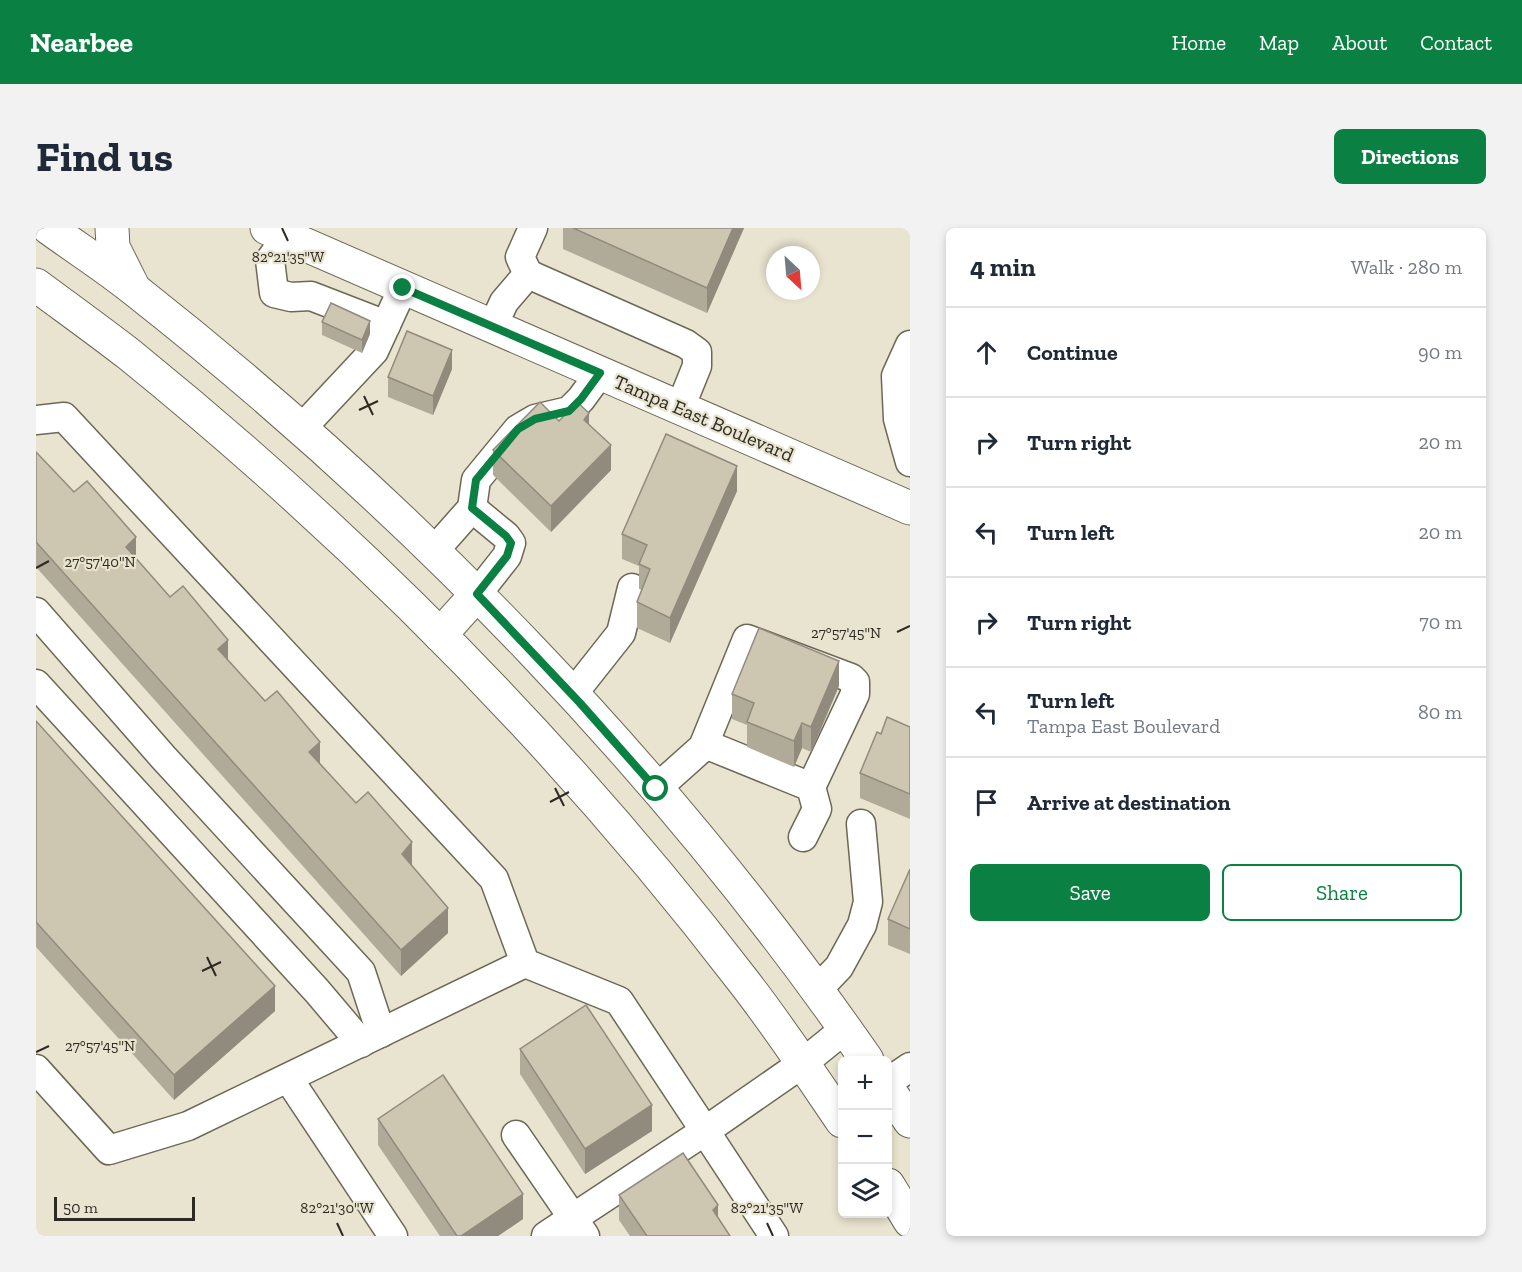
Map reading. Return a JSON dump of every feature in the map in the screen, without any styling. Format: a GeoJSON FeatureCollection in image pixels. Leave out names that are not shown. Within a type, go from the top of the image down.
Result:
{"type":"FeatureCollection","features":[{"type":"Feature","properties":{"kind":"main road"},"geometry":{"type":"LineString","coordinates":[[49,228],[134,289],[301,429],[477,594],[656,789],[740,890],[818,990],[864,1056]]}},
{"type":"Feature","properties":{"kind":"main road"},"geometry":{"type":"LineString","coordinates":[[112,228],[113,247],[134,289]]}},
{"type":"Feature","properties":{"kind":"main road","name":"Tampa East Boulevard"},"geometry":{"type":"LineString","coordinates":[[277,232],[903,505]]}},
{"type":"Feature","properties":{"kind":"main road"},"geometry":{"type":"LineString","coordinates":[[36,285],[128,354],[258,463],[345,542],[440,635],[561,763],[660,876],[745,983],[838,1114]]}},
{"type":"Feature","properties":{"kind":"main road"},"geometry":{"type":"LineString","coordinates":[[440,635],[477,594]]}},
{"type":"Feature","properties":{"kind":"main road"},"geometry":{"type":"LineString","coordinates":[[892,1095],[910,1121]]}},
{"type":"Feature","properties":{"kind":"main road"},"geometry":{"type":"LineString","coordinates":[[892,1192],[910,1221]]}},
{"type":"Feature","properties":{"kind":"street"},"geometry":{"type":"LineString","coordinates":[[532,228],[520,257],[528,274],[686,344],[697,352],[697,366],[680,408]]}},
{"type":"Feature","properties":{"kind":"street"},"geometry":{"type":"LineString","coordinates":[[277,232],[270,260],[274,293],[291,297],[311,296],[386,325]]}},
{"type":"Feature","properties":{"kind":"street"},"geometry":{"type":"LineString","coordinates":[[493,327],[504,302],[528,274]]}},
{"type":"Feature","properties":{"kind":"street"},"geometry":{"type":"LineString","coordinates":[[301,429],[374,351],[403,288]]}},
{"type":"Feature","properties":{"kind":"street"},"geometry":{"type":"LineString","coordinates":[[910,345],[896,376],[898,419],[910,462]]}},
{"type":"Feature","properties":{"kind":"street"},"geometry":{"type":"LineString","coordinates":[[432,552],[472,508],[476,480],[518,429],[535,419],[569,411],[600,373]]}},
{"type":"Feature","properties":{"kind":"street"},"geometry":{"type":"LineString","coordinates":[[36,420],[64,417],[494,879],[525,963],[619,1001],[774,1236]]}},
{"type":"Feature","properties":{"kind":"street"},"geometry":{"type":"LineString","coordinates":[[903,505],[910,469]]}},
{"type":"Feature","properties":{"kind":"street"},"geometry":{"type":"LineString","coordinates":[[472,508],[506,536],[511,543],[507,556],[477,594]]}},
{"type":"Feature","properties":{"kind":"street"},"geometry":{"type":"LineString","coordinates":[[572,695],[621,633],[632,588]]}},
{"type":"Feature","properties":{"kind":"street"},"geometry":{"type":"LineString","coordinates":[[36,612],[163,757],[361,972],[371,1038]]}},
{"type":"Feature","properties":{"kind":"street"},"geometry":{"type":"LineString","coordinates":[[656,789],[704,747],[747,639],[851,678],[855,682],[855,694],[811,787],[816,809],[803,837]]}},
{"type":"Feature","properties":{"kind":"street"},"geometry":{"type":"LineString","coordinates":[[36,684],[317,991],[371,1038]]}},
{"type":"Feature","properties":{"kind":"street"},"geometry":{"type":"LineString","coordinates":[[705,744],[811,787]]}},
{"type":"Feature","properties":{"kind":"street"},"geometry":{"type":"LineString","coordinates":[[818,990],[839,967],[862,925],[868,902],[861,824]]}},
{"type":"Feature","properties":{"kind":"street"},"geometry":{"type":"LineString","coordinates":[[36,1069],[110,1150],[188,1126],[525,963]]}},
{"type":"Feature","properties":{"kind":"street"},"geometry":{"type":"LineString","coordinates":[[546,1236],[579,1227],[845,1029]]}},
{"type":"Feature","properties":{"kind":"street"},"geometry":{"type":"LineString","coordinates":[[892,1079],[910,1067]]}},
{"type":"Feature","properties":{"kind":"street"},"geometry":{"type":"LineString","coordinates":[[288,1078],[393,1236]]}},
{"type":"Feature","properties":{"kind":"street"},"geometry":{"type":"LineString","coordinates":[[516,1135],[579,1227]]}},
{"type":"Feature","properties":{"kind":"building"},"geometry":{"type":"Polygon","coordinates":[[[573,228],[733,228],[707,288],[573,228]]]}},
{"type":"Feature","properties":{"kind":"building"},"geometry":{"type":"Polygon","coordinates":[[[331,303],[370,321],[362,340],[322,322],[331,303]]]}},
{"type":"Feature","properties":{"kind":"building"},"geometry":{"type":"Polygon","coordinates":[[[407,331],[452,350],[433,396],[388,377],[407,331]]]}},
{"type":"Feature","properties":{"kind":"building"},"geometry":{"type":"Polygon","coordinates":[[[540,402],[559,421],[577,402],[589,413],[584,420],[611,445],[551,506],[493,450],[540,402]]]}},
{"type":"Feature","properties":{"kind":"building"},"geometry":{"type":"Polygon","coordinates":[[[666,434],[737,466],[670,618],[637,602],[650,569],[639,564],[647,545],[622,534],[666,434]]]}},
{"type":"Feature","properties":{"kind":"building"},"geometry":{"type":"Polygon","coordinates":[[[36,452],[74,492],[87,481],[136,537],[126,547],[170,597],[183,586],[228,640],[218,649],[265,701],[277,691],[320,742],[309,752],[356,803],[368,792],[412,842],[402,854],[448,908],[401,950],[36,542],[36,452]]]}},
{"type":"Feature","properties":{"kind":"building"},"geometry":{"type":"Polygon","coordinates":[[[759,628],[839,661],[811,727],[802,723],[794,741],[747,722],[754,703],[732,694],[759,628]]]}},
{"type":"Feature","properties":{"kind":"building"},"geometry":{"type":"Polygon","coordinates":[[[887,717],[910,727],[910,794],[860,773],[877,732],[881,734],[887,717]]]}},
{"type":"Feature","properties":{"kind":"building"},"geometry":{"type":"Polygon","coordinates":[[[36,721],[275,986],[174,1075],[36,922],[36,721]]]}},
{"type":"Feature","properties":{"kind":"building"},"geometry":{"type":"Polygon","coordinates":[[[910,869],[910,929],[888,919],[910,869]]]}},
{"type":"Feature","properties":{"kind":"building"},"geometry":{"type":"Polygon","coordinates":[[[586,1005],[652,1105],[585,1149],[520,1049],[586,1005]]]}},
{"type":"Feature","properties":{"kind":"building"},"geometry":{"type":"Polygon","coordinates":[[[443,1075],[523,1194],[461,1236],[457,1236],[378,1119],[443,1075]]]}},
{"type":"Feature","properties":{"kind":"building"},"geometry":{"type":"Polygon","coordinates":[[[683,1153],[718,1205],[713,1210],[730,1236],[647,1236],[619,1195],[683,1153]]]}},
{"type":"Feature","properties":{"kind":"route"},"geometry":{"type":"LineString","coordinates":[[403,288],[600,373],[569,411],[535,419],[518,429],[476,480],[472,508],[506,536],[511,543],[507,556],[477,594],[580,703],[656,789]]}}]}
